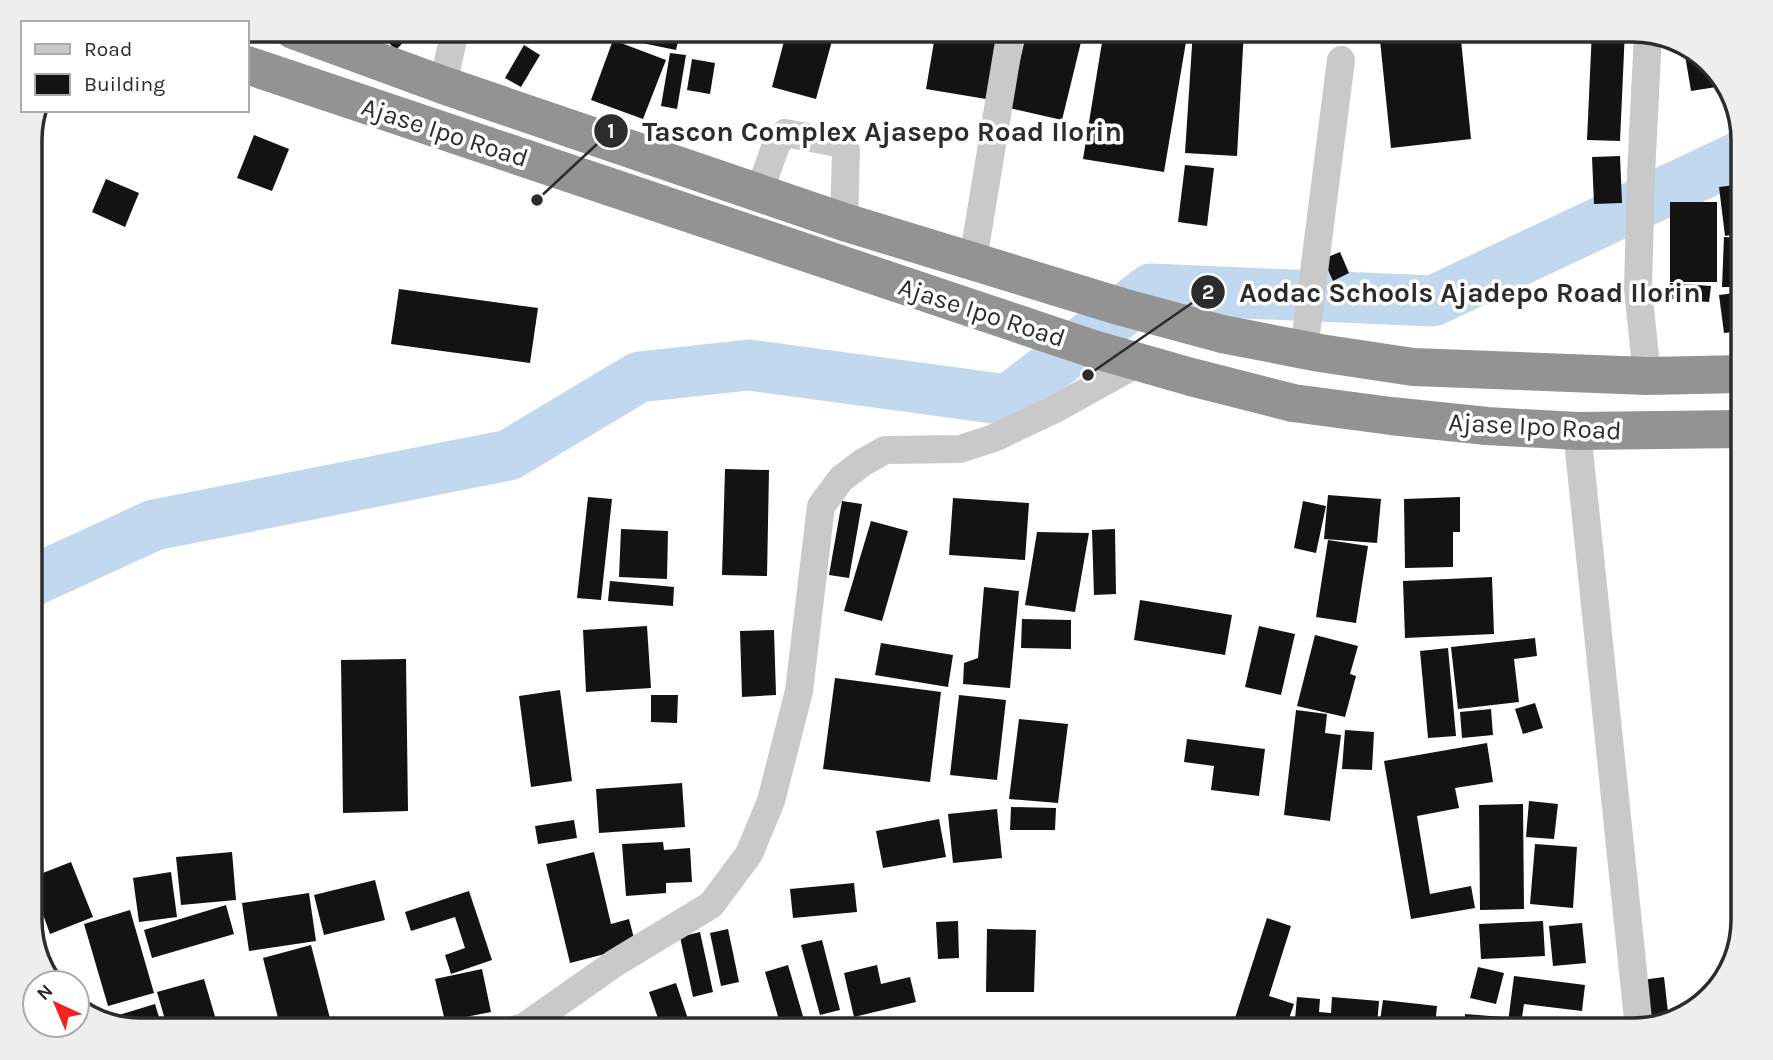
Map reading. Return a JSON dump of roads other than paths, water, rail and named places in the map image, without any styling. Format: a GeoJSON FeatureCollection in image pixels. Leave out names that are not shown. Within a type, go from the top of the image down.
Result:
{"type":"FeatureCollection","features":[{"type":"Feature","properties":{"kind":"highway"},"geometry":{"type":"LineString","coordinates":[[297,83],[303,42]]}},
{"type":"Feature","properties":{"kind":"highway","name":"Ajase Ipo Road"},"geometry":{"type":"LineString","coordinates":[[326,42],[443,85],[844,222],[1122,307],[1222,334],[1306,342],[1413,366],[1647,376],[1731,374]]}},
{"type":"Feature","properties":{"kind":"highway","name":"Ajase Ipo Road"},"geometry":{"type":"LineString","coordinates":[[248,65],[1093,349],[1293,403],[1487,426],[1577,431],[1731,429]]}},
{"type":"Feature","properties":{"kind":"street"},"geometry":{"type":"LineString","coordinates":[[443,85],[452,42]]}},
{"type":"Feature","properties":{"kind":"street"},"geometry":{"type":"LineString","coordinates":[[973,260],[1009,42]]}},
{"type":"Feature","properties":{"kind":"street"},"geometry":{"type":"LineString","coordinates":[[1647,376],[1638,289],[1648,43]]}},
{"type":"Feature","properties":{"kind":"street"},"geometry":{"type":"LineString","coordinates":[[1306,342],[1341,60]]}},
{"type":"Feature","properties":{"kind":"street"},"geometry":{"type":"LineString","coordinates":[[759,193],[776,145],[785,133],[838,143],[846,151],[844,222]]}},
{"type":"Feature","properties":{"kind":"street"},"geometry":{"type":"LineString","coordinates":[[537,1018],[615,962],[711,905],[749,854],[771,801],[799,691],[821,506],[841,478],[886,450],[960,449],[994,438],[1058,408],[1138,363]]}},
{"type":"Feature","properties":{"kind":"street"},"geometry":{"type":"LineString","coordinates":[[1577,431],[1638,1018]]}},
{"type":"Feature","properties":{"kind":"waterway"},"geometry":{"type":"LineString","coordinates":[[42,576],[154,525],[509,455],[639,377],[749,365],[1008,400],[1151,289],[1433,301],[1731,161]]}},
{"type":"Feature","properties":{"kind":"place","name":"Tascon Complex Ajasepo Road Ilorin"},"geometry":{"type":"Point","coordinates":[537,200]}},
{"type":"Feature","properties":{"kind":"place","name":"Aodac Schools Ajadepo Road Ilorin"},"geometry":{"type":"Point","coordinates":[1088,375]}}]}
